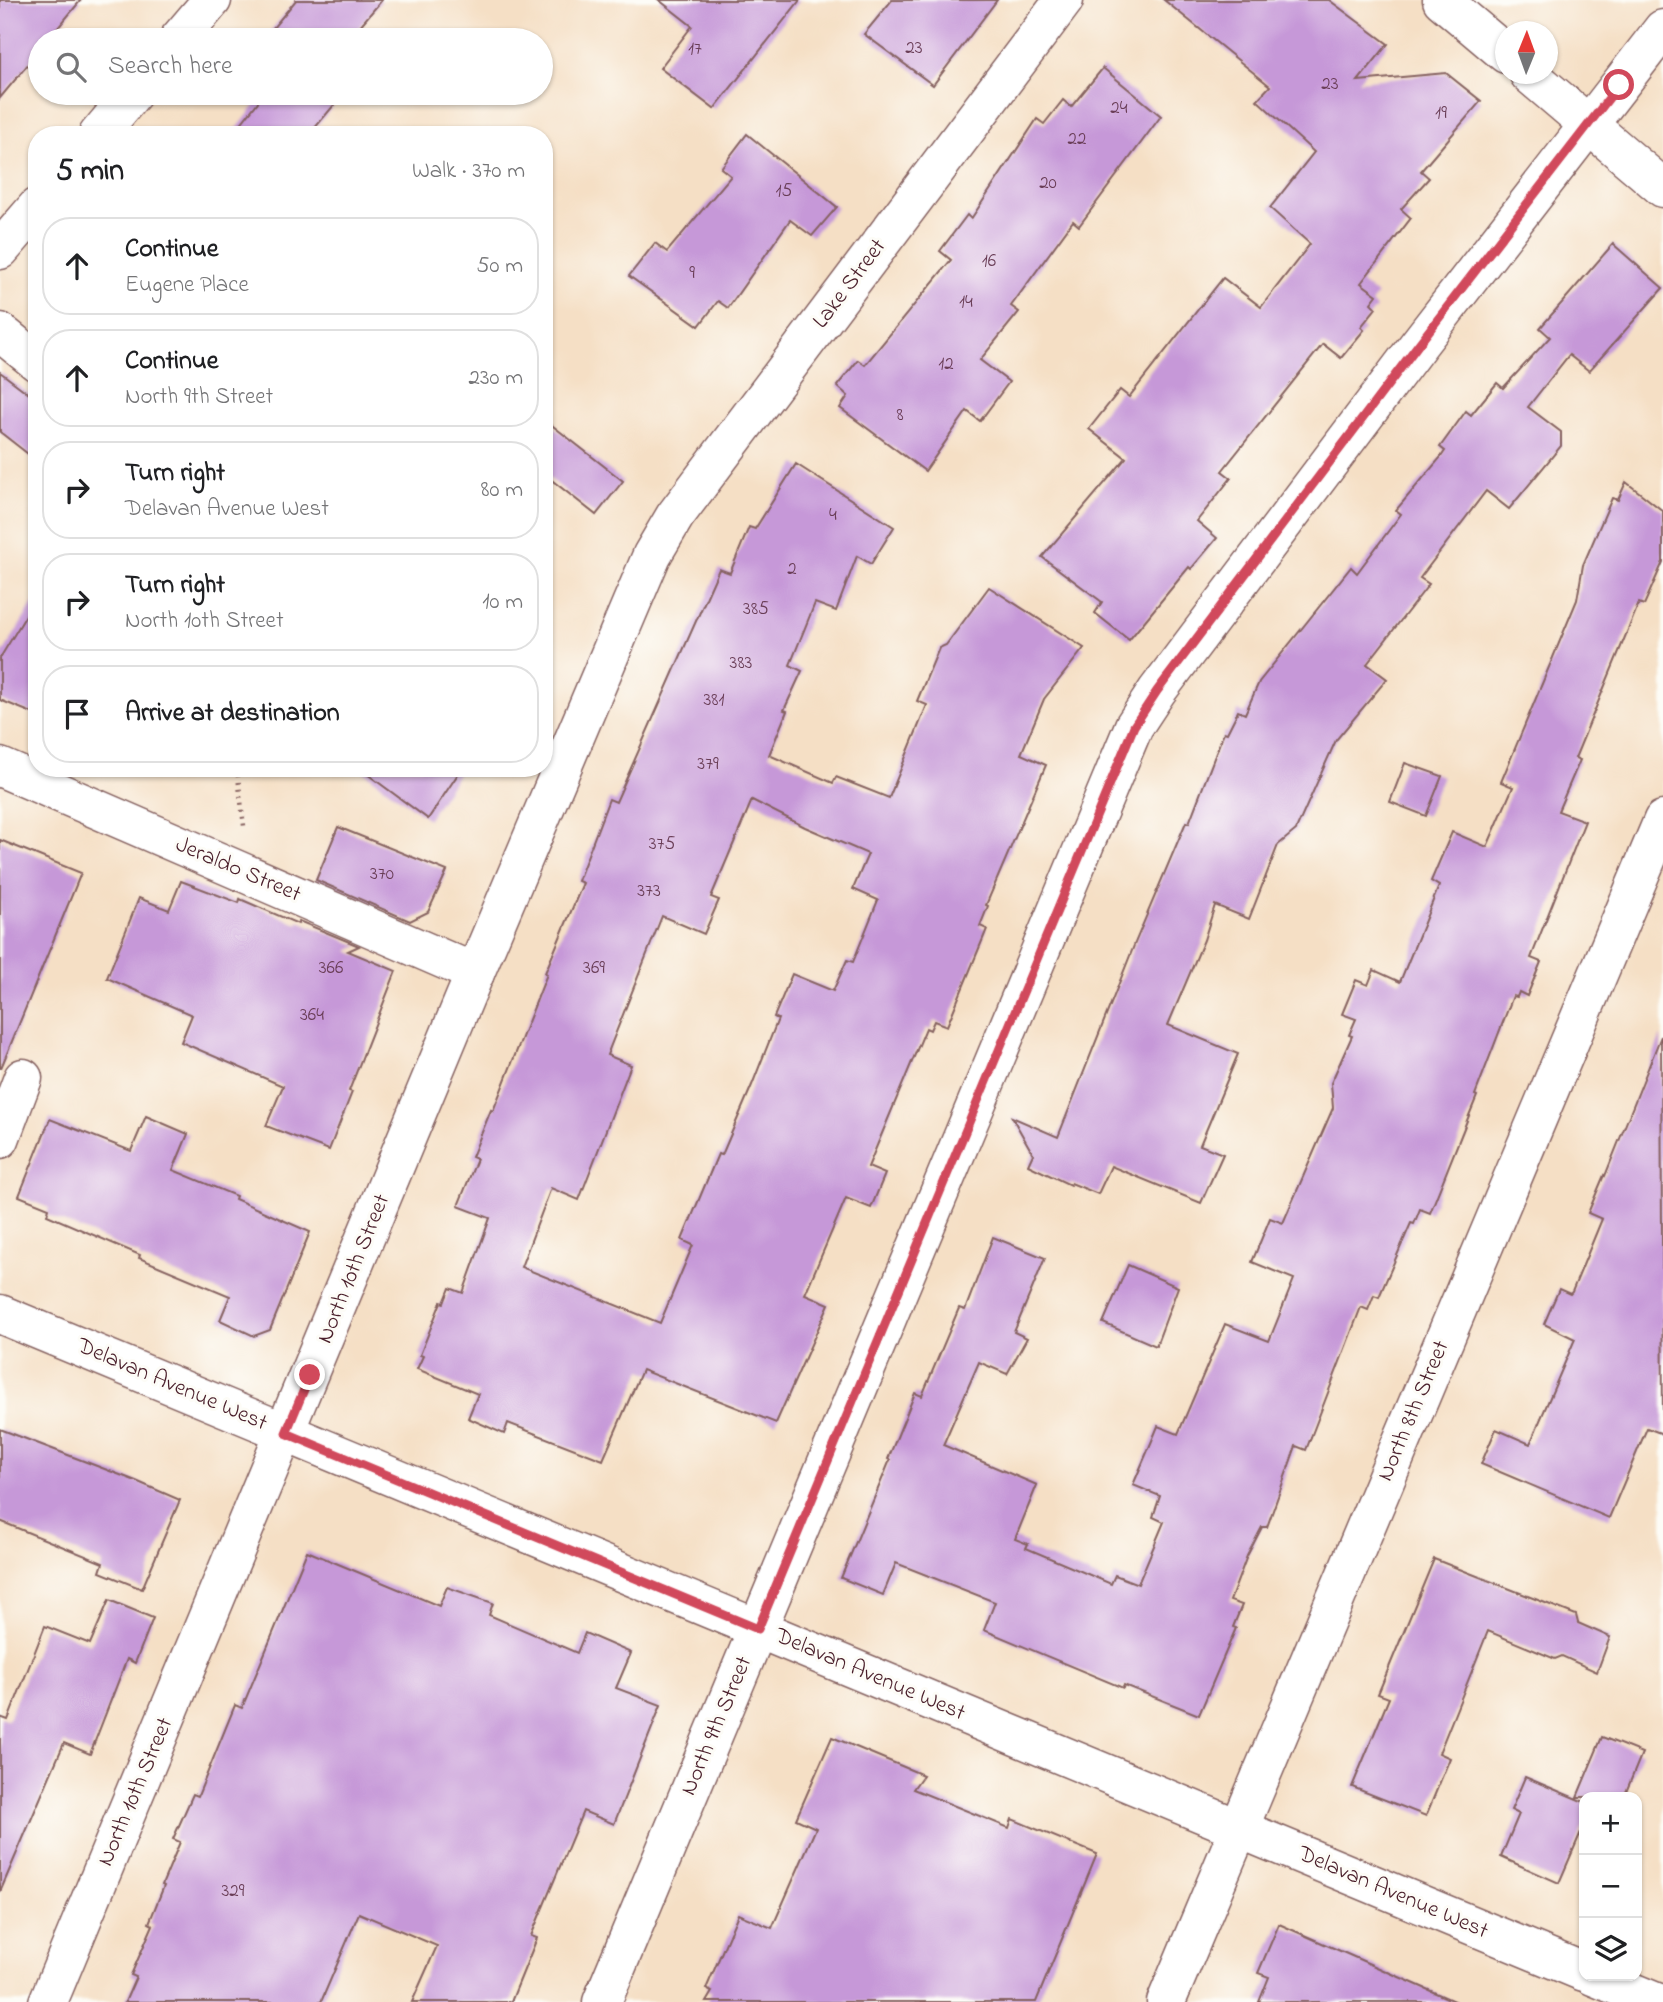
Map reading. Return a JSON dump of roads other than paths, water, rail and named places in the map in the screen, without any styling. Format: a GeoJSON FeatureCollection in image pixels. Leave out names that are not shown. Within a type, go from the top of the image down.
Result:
{"type":"FeatureCollection","features":[{"type":"Feature","properties":{"kind":"street"},"geometry":{"type":"LineString","coordinates":[[188,28],[212,0]]}},
{"type":"Feature","properties":{"kind":"street","name":"Lake Street"},"geometry":{"type":"LineString","coordinates":[[644,574],[675,516],[1064,0]]}},
{"type":"Feature","properties":{"kind":"street"},"geometry":{"type":"LineString","coordinates":[[1442,0],[1495,45]]}},
{"type":"Feature","properties":{"kind":"street","name":"North 9th Street"},"geometry":{"type":"LineString","coordinates":[[602,2002],[1134,726],[1157,691],[1418,345],[1663,29]]}},
{"type":"Feature","properties":{"kind":"street"},"geometry":{"type":"LineString","coordinates":[[1541,84],[1663,188]]}},
{"type":"Feature","properties":{"kind":"street"},"geometry":{"type":"LineString","coordinates":[[106,126],[123,105]]}},
{"type":"Feature","properties":{"kind":"street"},"geometry":{"type":"LineString","coordinates":[[0,250],[28,217]]}},
{"type":"Feature","properties":{"kind":"street"},"geometry":{"type":"LineString","coordinates":[[0,332],[28,355]]}},
{"type":"Feature","properties":{"kind":"street","name":"North 10th Street"},"geometry":{"type":"LineString","coordinates":[[48,2002],[475,973],[644,574]]}},
{"type":"Feature","properties":{"kind":"street","name":"Jeraldo Street"},"geometry":{"type":"LineString","coordinates":[[0,767],[475,973]]}},
{"type":"Feature","properties":{"kind":"street","name":"North 8th Street"},"geometry":{"type":"LineString","coordinates":[[1166,2002],[1663,820]]}},
{"type":"Feature","properties":{"kind":"street"},"geometry":{"type":"LineString","coordinates":[[0,1139],[23,1079]]}},
{"type":"Feature","properties":{"kind":"street","name":"Delavan Avenue West"},"geometry":{"type":"LineString","coordinates":[[0,1314],[1579,1970]]}},
{"type":"Feature","properties":{"kind":"street"},"geometry":{"type":"LineString","coordinates":[[1604,1981],[1656,2002]]}}]}
